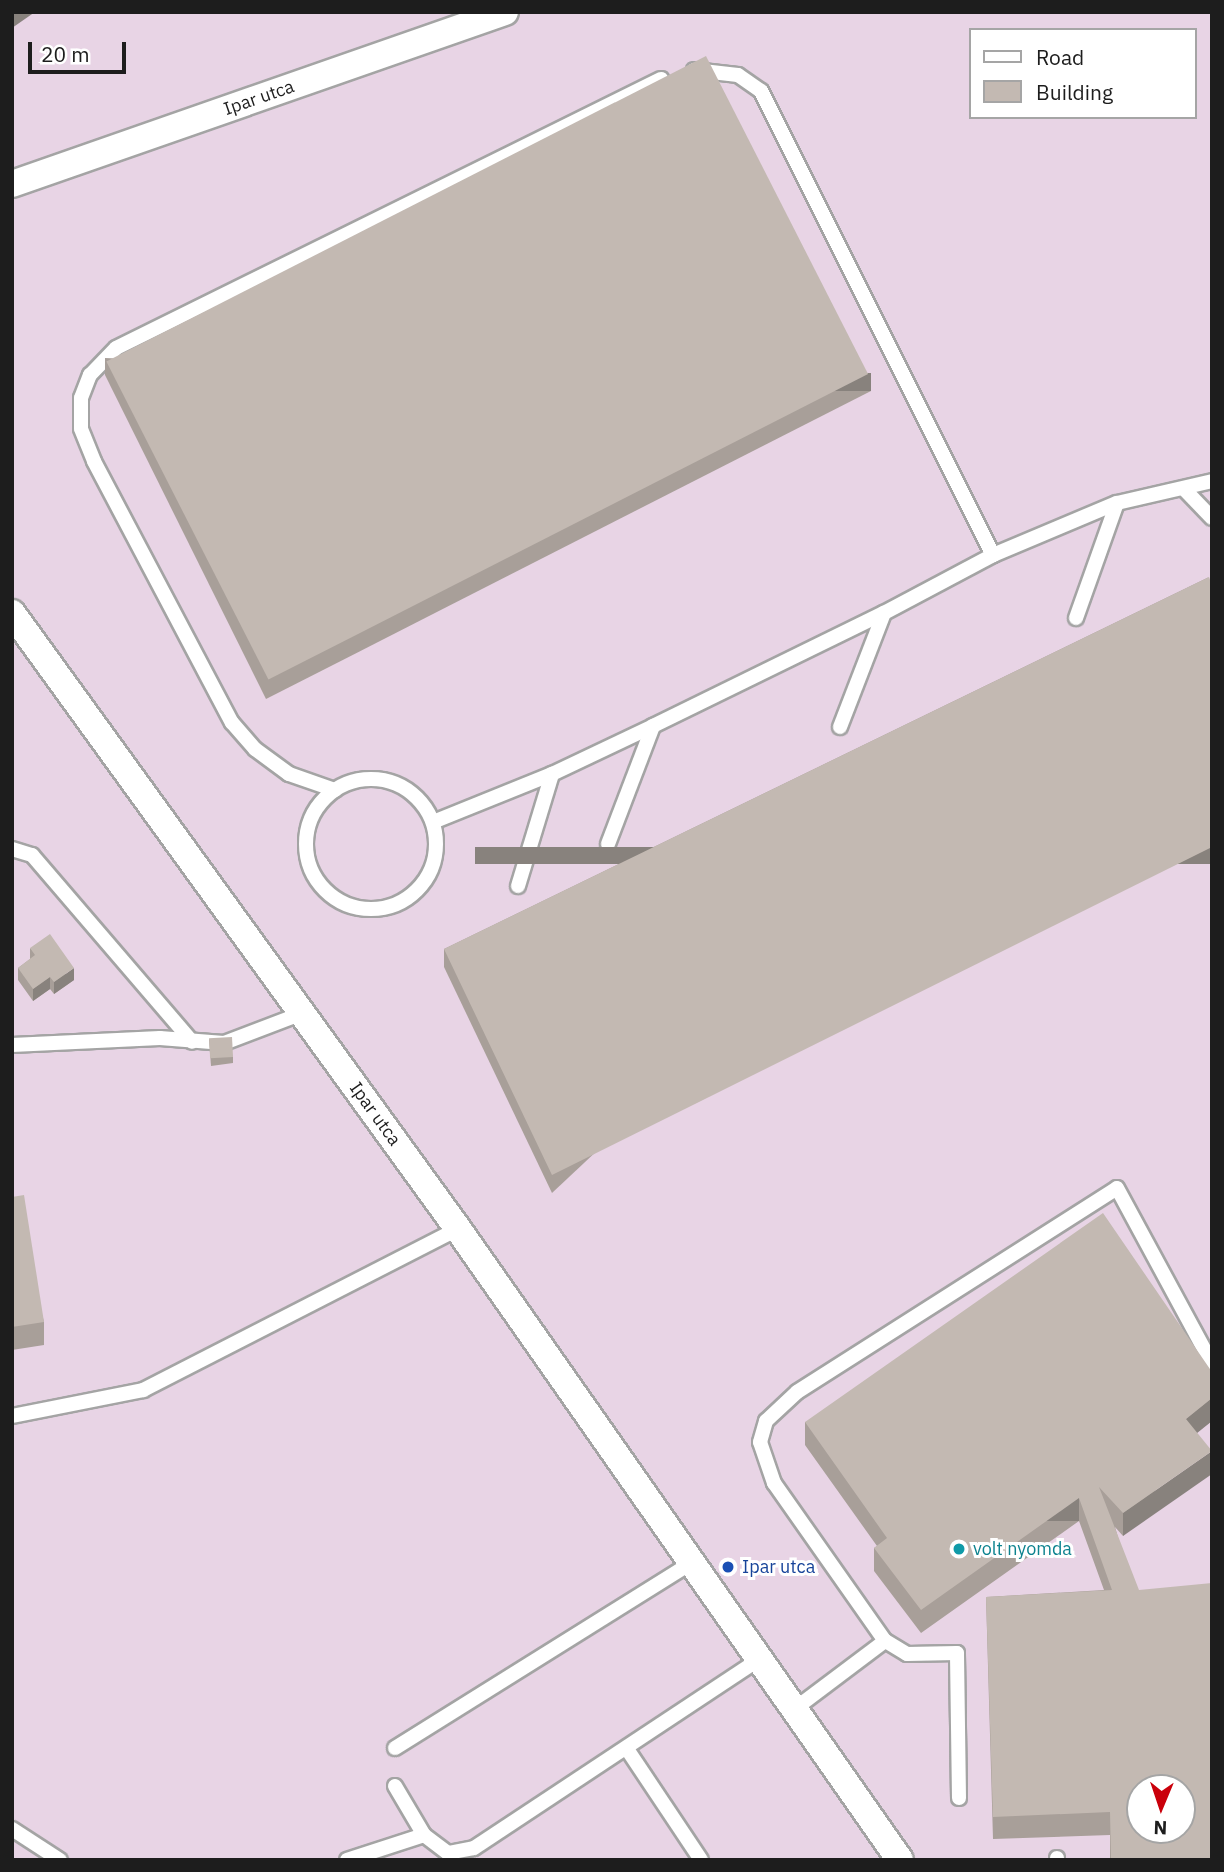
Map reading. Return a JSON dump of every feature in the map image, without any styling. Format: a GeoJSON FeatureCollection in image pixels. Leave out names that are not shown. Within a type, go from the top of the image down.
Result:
{"type":"FeatureCollection","features":[{"type":"Feature","properties":{"kind":"street","name":"Ipar utca"},"geometry":{"type":"LineString","coordinates":[[12,184],[505,12]]}},
{"type":"Feature","properties":{"kind":"street","name":"Ipar utca"},"geometry":{"type":"LineString","coordinates":[[12,613],[458,1229],[900,1860]]}},
{"type":"Feature","properties":{"kind":"lane"},"geometry":{"type":"LineString","coordinates":[[335,790],[289,774],[255,749],[232,723],[94,461],[81,428],[81,398],[90,375],[116,348],[667,76],[714,69],[738,75],[761,91],[993,555]]}},
{"type":"Feature","properties":{"kind":"lane"},"geometry":{"type":"LineString","coordinates":[[433,822],[552,774],[653,726],[884,613],[993,555],[1117,503],[1212,481]]}},
{"type":"Feature","properties":{"kind":"lane"},"geometry":{"type":"LineString","coordinates":[[1184,489],[1212,518]]}},
{"type":"Feature","properties":{"kind":"lane"},"geometry":{"type":"LineString","coordinates":[[1076,618],[1117,503]]}},
{"type":"Feature","properties":{"kind":"lane"},"geometry":{"type":"LineString","coordinates":[[839,727],[884,613]]}},
{"type":"Feature","properties":{"kind":"lane"},"geometry":{"type":"LineString","coordinates":[[608,844],[653,726]]}},
{"type":"Feature","properties":{"kind":"lane"},"geometry":{"type":"LineString","coordinates":[[518,886],[552,774]]}},
{"type":"Feature","properties":{"kind":"lane"},"geometry":{"type":"LineString","coordinates":[[365,779],[396,784],[414,795],[433,822],[436,854],[423,884],[387,907],[355,907],[335,898],[320,884],[307,855],[314,813],[335,790],[365,779]]}},
{"type":"Feature","properties":{"kind":"lane"},"geometry":{"type":"LineString","coordinates":[[12,849],[32,855],[192,1042]]}},
{"type":"Feature","properties":{"kind":"lane"},"geometry":{"type":"LineString","coordinates":[[12,1045],[160,1038],[224,1043],[303,1013]]}},
{"type":"Feature","properties":{"kind":"lane"},"geometry":{"type":"LineString","coordinates":[[959,1798],[957,1653],[906,1654],[885,1641],[774,1483],[760,1442],[777,1406],[1117,1188],[1212,1364]]}},
{"type":"Feature","properties":{"kind":"lane"},"geometry":{"type":"LineString","coordinates":[[12,1416],[143,1390],[458,1229]]}},
{"type":"Feature","properties":{"kind":"lane"},"geometry":{"type":"LineString","coordinates":[[396,1748],[691,1563]]}},
{"type":"Feature","properties":{"kind":"lane"},"geometry":{"type":"LineString","coordinates":[[796,1709],[885,1641]]}},
{"type":"Feature","properties":{"kind":"lane"},"geometry":{"type":"LineString","coordinates":[[395,1786],[424,1835],[448,1853],[476,1854],[761,1658]]}},
{"type":"Feature","properties":{"kind":"lane"},"geometry":{"type":"LineString","coordinates":[[627,1749],[695,1857]]}},
{"type":"Feature","properties":{"kind":"lane"},"geometry":{"type":"LineString","coordinates":[[12,1829],[60,1860]]}},
{"type":"Feature","properties":{"kind":"lane"},"geometry":{"type":"LineString","coordinates":[[347,1860],[424,1835]]}},
{"type":"Feature","properties":{"kind":"shaded area"},"geometry":{"type":"Polygon","coordinates":[[[12,12],[1212,12],[1212,1860],[12,1860],[12,12]]]}},
{"type":"Feature","properties":{"kind":"building"},"geometry":{"type":"Polygon","coordinates":[[[706,56],[868,374],[268,680],[106,362],[706,56]]]}},
{"type":"Feature","properties":{"kind":"building"},"geometry":{"type":"Polygon","coordinates":[[[1209,577],[1212,585],[1212,847],[552,1175],[444,949],[1209,577]]]}},
{"type":"Feature","properties":{"kind":"building"},"geometry":{"type":"Polygon","coordinates":[[[50,934],[74,968],[54,982],[50,977],[33,989],[18,968],[35,955],[30,948],[50,934]]]}},
{"type":"Feature","properties":{"kind":"building"},"geometry":{"type":"Polygon","coordinates":[[[232,1037],[233,1057],[210,1058],[209,1038],[232,1037]]]}},
{"type":"Feature","properties":{"kind":"building"},"geometry":{"type":"Polygon","coordinates":[[[24,1195],[44,1322],[12,1327],[12,1197],[24,1195]]]}},
{"type":"Feature","properties":{"kind":"building","name":"volt nyomda"},"geometry":{"type":"Polygon","coordinates":[[[1103,1213],[1212,1372],[1212,1398],[1186,1419],[1212,1451],[1123,1513],[1099,1487],[1139,1590],[1212,1583],[1212,1860],[1111,1860],[1110,1812],[993,1817],[986,1597],[1112,1590],[1079,1498],[921,1610],[874,1548],[887,1538],[805,1422],[1103,1213]]]}},
{"type":"Feature","properties":{"kind":"place","name":"volt nyomda"},"geometry":{"type":"Point","coordinates":[959,1549]}},
{"type":"Feature","properties":{"kind":"place","name":"Ipar utca"},"geometry":{"type":"Point","coordinates":[728,1567]}}]}
